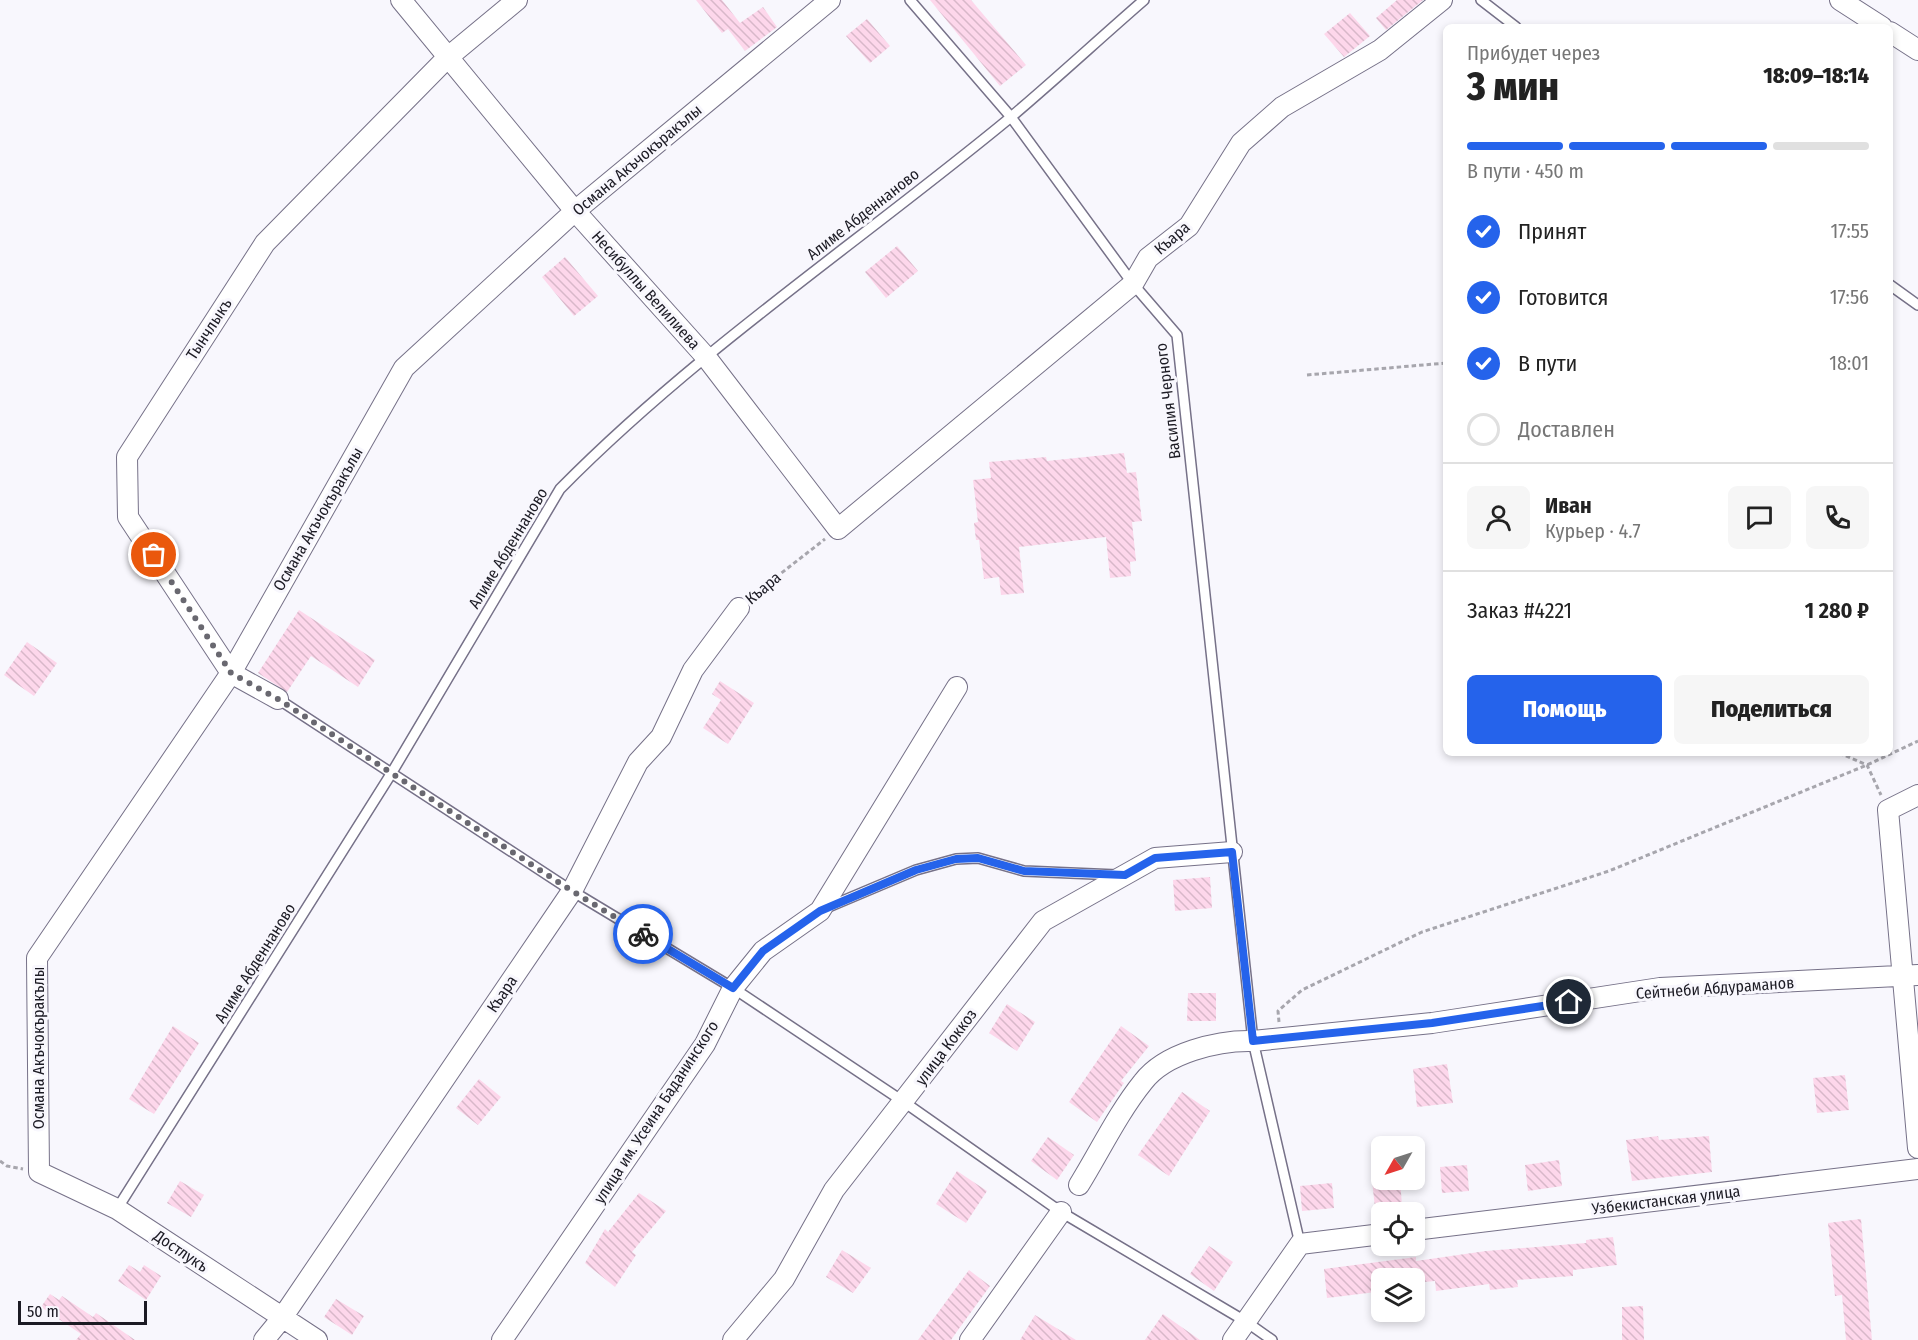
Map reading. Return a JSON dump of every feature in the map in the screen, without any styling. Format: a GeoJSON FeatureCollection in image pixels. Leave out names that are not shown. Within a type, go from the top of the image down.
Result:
{"type":"FeatureCollection","features":[{"type":"Feature","properties":{"kind":"street","name":"Несибуллы Велилиева"},"geometry":{"type":"LineString","coordinates":[[401,0],[575,211],[706,357],[838,529]]}},
{"type":"Feature","properties":{"kind":"street","name":"Тынчлыкъ"},"geometry":{"type":"LineString","coordinates":[[278,699],[231,673],[128,516],[127,457],[265,243],[447,58],[517,0]]}},
{"type":"Feature","properties":{"kind":"street","name":"Османа Акъчокъракълы"},"geometry":{"type":"LineString","coordinates":[[39,1172],[37,957],[231,673],[404,368],[575,211],[830,0]]}},
{"type":"Feature","properties":{"kind":"street","name":"Къара"},"geometry":{"type":"LineString","coordinates":[[838,529],[1133,284],[1148,258],[1189,226],[1241,143],[1282,107],[1380,50],[1442,0]]}},
{"type":"Feature","properties":{"kind":"street"},"geometry":{"type":"LineString","coordinates":[[1840,0],[1877,24]]}},
{"type":"Feature","properties":{"kind":"street"},"geometry":{"type":"LineString","coordinates":[[1893,34],[1918,50]]}},
{"type":"Feature","properties":{"kind":"street","name":"Къара"},"geometry":{"type":"LineString","coordinates":[[264,1340],[282,1318],[572,891],[638,762],[661,737],[693,670],[739,608]]}},
{"type":"Feature","properties":{"kind":"street","name":"улица им. Усеина Баданинского"},"geometry":{"type":"LineString","coordinates":[[502,1340],[705,1044],[733,988],[763,951],[820,911],[957,687]]}},
{"type":"Feature","properties":{"kind":"street"},"geometry":{"type":"LineString","coordinates":[[1918,795],[1888,810],[1910,976],[1918,1148]]}},
{"type":"Feature","properties":{"kind":"street","name":"улица Коккоз"},"geometry":{"type":"LineString","coordinates":[[733,1340],[784,1280],[834,1190],[1043,921],[1155,858],[1232,852]]}},
{"type":"Feature","properties":{"kind":"street","name":"Сейтнеби Абдураманов"},"geometry":{"type":"LineString","coordinates":[[1079,1185],[1143,1081],[1161,1067],[1183,1055],[1234,1041],[1279,1039],[1432,1023],[1660,988],[1910,976]]}},
{"type":"Feature","properties":{"kind":"street","name":"Узбекистанская улица"},"geometry":{"type":"LineString","coordinates":[[1425,1229],[1918,1169]]}},
{"type":"Feature","properties":{"kind":"street","name":"Достлукъ"},"geometry":{"type":"LineString","coordinates":[[39,1172],[117,1209],[317,1340]]}},
{"type":"Feature","properties":{"kind":"street"},"geometry":{"type":"LineString","coordinates":[[970,1340],[1061,1212]]}},
{"type":"Feature","properties":{"kind":"street"},"geometry":{"type":"LineString","coordinates":[[1233,1340],[1300,1244],[1371,1235]]}},
{"type":"Feature","properties":{"kind":"lane","name":"Василия Черного"},"geometry":{"type":"LineString","coordinates":[[910,0],[1011,117],[1133,284],[1177,335],[1253,1041],[1300,1244]]}},
{"type":"Feature","properties":{"kind":"lane","name":"Алиме Абденнаново"},"geometry":{"type":"LineString","coordinates":[[117,1209],[391,774],[561,489],[596,454],[706,357],[1011,117],[1144,0]]}},
{"type":"Feature","properties":{"kind":"lane"},"geometry":{"type":"LineString","coordinates":[[1480,0],[1512,24]]}},
{"type":"Feature","properties":{"kind":"lane"},"geometry":{"type":"LineString","coordinates":[[1893,287],[1918,305]]}},
{"type":"Feature","properties":{"kind":"lane"},"geometry":{"type":"LineString","coordinates":[[278,699],[572,891],[733,988],[904,1102],[1061,1212],[1245,1321],[1272,1340]]}},
{"type":"Feature","properties":{"kind":"lane"},"geometry":{"type":"LineString","coordinates":[[820,911],[916,870],[956,859],[978,858],[1024,871],[1125,875]]}},
{"type":"Feature","properties":{"kind":"path"},"geometry":{"type":"LineString","coordinates":[[1307,375],[1443,363]]}},
{"type":"Feature","properties":{"kind":"path","name":"Къара"},"geometry":{"type":"LineString","coordinates":[[739,608],[768,582],[838,529]]}},
{"type":"Feature","properties":{"kind":"path"},"geometry":{"type":"LineString","coordinates":[[1893,753],[1918,741]]}},
{"type":"Feature","properties":{"kind":"path"},"geometry":{"type":"LineString","coordinates":[[1846,756],[1867,765],[1888,810]]}},
{"type":"Feature","properties":{"kind":"path"},"geometry":{"type":"LineString","coordinates":[[1279,1039],[1278,1011],[1302,990],[1422,932],[1609,871],[1886,756]]}},
{"type":"Feature","properties":{"kind":"building"},"geometry":{"type":"Polygon","coordinates":[[[696,0],[722,0],[740,23],[763,7],[777,27],[745,51],[728,29],[722,33],[696,0]]]}},
{"type":"Feature","properties":{"kind":"building"},"geometry":{"type":"Polygon","coordinates":[[[930,0],[971,0],[1026,65],[1000,86],[930,0]]]}},
{"type":"Feature","properties":{"kind":"building"},"geometry":{"type":"Polygon","coordinates":[[[1397,0],[1423,0],[1386,30],[1376,18],[1397,0]]]}},
{"type":"Feature","properties":{"kind":"building"},"geometry":{"type":"Polygon","coordinates":[[[1350,13],[1370,36],[1344,57],[1324,34],[1350,13]]]}},
{"type":"Feature","properties":{"kind":"building"},"geometry":{"type":"Polygon","coordinates":[[[867,19],[890,46],[870,63],[846,36],[867,19]]]}},
{"type":"Feature","properties":{"kind":"building"},"geometry":{"type":"Polygon","coordinates":[[[897,246],[918,271],[886,298],[865,272],[897,246]]]}},
{"type":"Feature","properties":{"kind":"building"},"geometry":{"type":"Polygon","coordinates":[[[565,257],[598,296],[574,316],[542,277],[565,257]]]}},
{"type":"Feature","properties":{"kind":"building"},"geometry":{"type":"Polygon","coordinates":[[[1124,453],[1127,473],[1136,472],[1142,521],[1132,522],[1136,561],[1130,562],[1131,576],[1110,578],[1106,537],[1019,547],[1024,593],[1001,595],[999,577],[984,579],[979,540],[976,540],[974,523],[978,522],[973,480],[991,478],[989,462],[1046,457],[1047,461],[1124,453]]]}},
{"type":"Feature","properties":{"kind":"building"},"geometry":{"type":"Polygon","coordinates":[[[299,610],[375,660],[358,687],[311,656],[287,692],[258,673],[299,610]]]}},
{"type":"Feature","properties":{"kind":"building"},"geometry":{"type":"Polygon","coordinates":[[[27,642],[57,663],[34,696],[4,675],[27,642]]]}},
{"type":"Feature","properties":{"kind":"building"},"geometry":{"type":"Polygon","coordinates":[[[720,681],[754,703],[728,744],[703,728],[721,700],[712,694],[720,681]]]}},
{"type":"Feature","properties":{"kind":"building"},"geometry":{"type":"Polygon","coordinates":[[[1210,877],[1212,908],[1175,911],[1173,880],[1210,877]]]}},
{"type":"Feature","properties":{"kind":"building"},"geometry":{"type":"Polygon","coordinates":[[[1188,993],[1216,993],[1216,1021],[1187,1021],[1188,993]]]}},
{"type":"Feature","properties":{"kind":"building"},"geometry":{"type":"Polygon","coordinates":[[[1007,1004],[1035,1022],[1017,1051],[989,1033],[1007,1004]]]}},
{"type":"Feature","properties":{"kind":"building"},"geometry":{"type":"Polygon","coordinates":[[[173,1026],[199,1043],[154,1114],[129,1099],[173,1026]]]}},
{"type":"Feature","properties":{"kind":"building"},"geometry":{"type":"Polygon","coordinates":[[[1121,1026],[1149,1046],[1121,1081],[1124,1083],[1097,1122],[1069,1102],[1121,1026]]]}},
{"type":"Feature","properties":{"kind":"building"},"geometry":{"type":"Polygon","coordinates":[[[1447,1064],[1453,1103],[1417,1107],[1413,1069],[1447,1064]]]}},
{"type":"Feature","properties":{"kind":"building"},"geometry":{"type":"Polygon","coordinates":[[[1845,1075],[1849,1110],[1817,1113],[1813,1078],[1845,1075]]]}},
{"type":"Feature","properties":{"kind":"building"},"geometry":{"type":"Polygon","coordinates":[[[479,1079],[501,1097],[478,1125],[456,1108],[479,1079]]]}},
{"type":"Feature","properties":{"kind":"building"},"geometry":{"type":"Polygon","coordinates":[[[1182,1092],[1210,1111],[1169,1176],[1138,1155],[1182,1092]]]}},
{"type":"Feature","properties":{"kind":"building"},"geometry":{"type":"Polygon","coordinates":[[[1658,1136],[1659,1140],[1709,1136],[1712,1172],[1632,1181],[1626,1140],[1658,1136]]]}},
{"type":"Feature","properties":{"kind":"building"},"geometry":{"type":"Polygon","coordinates":[[[1048,1137],[1074,1155],[1057,1180],[1031,1161],[1048,1137]]]}},
{"type":"Feature","properties":{"kind":"building"},"geometry":{"type":"Polygon","coordinates":[[[1559,1160],[1562,1186],[1528,1191],[1525,1165],[1559,1160]]]}},
{"type":"Feature","properties":{"kind":"building"},"geometry":{"type":"Polygon","coordinates":[[[1467,1165],[1469,1191],[1442,1193],[1440,1167],[1467,1165]]]}},
{"type":"Feature","properties":{"kind":"building"},"geometry":{"type":"Polygon","coordinates":[[[957,1171],[987,1191],[966,1223],[936,1204],[957,1171]]]}},
{"type":"Feature","properties":{"kind":"building"},"geometry":{"type":"Polygon","coordinates":[[[180,1181],[204,1195],[191,1217],[167,1203],[180,1181]]]}},
{"type":"Feature","properties":{"kind":"building"},"geometry":{"type":"Polygon","coordinates":[[[1332,1183],[1334,1208],[1302,1211],[1300,1186],[1332,1183]]]}},
{"type":"Feature","properties":{"kind":"building"},"geometry":{"type":"Polygon","coordinates":[[[1373,1190],[1401,1190],[1402,1202],[1374,1202],[1373,1190]]]}},
{"type":"Feature","properties":{"kind":"building"},"geometry":{"type":"Polygon","coordinates":[[[639,1193],[666,1211],[632,1252],[636,1255],[615,1287],[585,1263],[605,1229],[608,1232],[639,1193]]]}},
{"type":"Feature","properties":{"kind":"building"},"geometry":{"type":"Polygon","coordinates":[[[1861,1219],[1872,1340],[1846,1340],[1842,1295],[1835,1296],[1828,1223],[1861,1219]]]}},
{"type":"Feature","properties":{"kind":"building"},"geometry":{"type":"Polygon","coordinates":[[[1613,1237],[1617,1265],[1573,1270],[1573,1276],[1517,1280],[1518,1287],[1490,1290],[1489,1284],[1436,1291],[1435,1281],[1425,1282],[1425,1268],[1371,1268],[1371,1293],[1327,1298],[1324,1269],[1416,1257],[1416,1261],[1486,1251],[1586,1243],[1586,1240],[1613,1237]]]}},
{"type":"Feature","properties":{"kind":"building"},"geometry":{"type":"Polygon","coordinates":[[[1209,1246],[1233,1262],[1214,1291],[1190,1274],[1209,1246]]]}},
{"type":"Feature","properties":{"kind":"building"},"geometry":{"type":"Polygon","coordinates":[[[842,1250],[871,1268],[853,1293],[826,1277],[842,1250]]]}},
{"type":"Feature","properties":{"kind":"building"},"geometry":{"type":"Polygon","coordinates":[[[129,1265],[140,1272],[144,1265],[161,1276],[146,1300],[118,1281],[129,1265]]]}},
{"type":"Feature","properties":{"kind":"building"},"geometry":{"type":"Polygon","coordinates":[[[969,1270],[990,1286],[951,1340],[918,1340],[969,1270]]]}},
{"type":"Feature","properties":{"kind":"building"},"geometry":{"type":"Polygon","coordinates":[[[50,1294],[59,1300],[62,1296],[93,1317],[96,1313],[135,1340],[76,1340],[81,1334],[41,1307],[50,1294]]]}},
{"type":"Feature","properties":{"kind":"building"},"geometry":{"type":"Polygon","coordinates":[[[336,1299],[364,1316],[352,1335],[324,1317],[336,1299]]]}},
{"type":"Feature","properties":{"kind":"building"},"geometry":{"type":"Polygon","coordinates":[[[1643,1306],[1644,1340],[1622,1340],[1622,1307],[1643,1306]]]}},
{"type":"Feature","properties":{"kind":"building"},"geometry":{"type":"Polygon","coordinates":[[[1163,1314],[1200,1340],[1145,1340],[1163,1314]]]}},
{"type":"Feature","properties":{"kind":"building"},"geometry":{"type":"Polygon","coordinates":[[[1035,1315],[1076,1340],[1020,1340],[1035,1315]]]}},
{"type":"Feature","properties":{"kind":"way so far"},"geometry":{"type":"LineString","coordinates":[[154,555],[231,673],[278,699],[572,891],[643,934]]}},
{"type":"Feature","properties":{"kind":"route"},"geometry":{"type":"LineString","coordinates":[[643,934],[733,988],[763,951],[820,911],[916,870],[956,859],[978,858],[1024,871],[1125,875],[1155,858],[1232,852],[1253,1041],[1432,1023],[1569,1002]]}}]}
